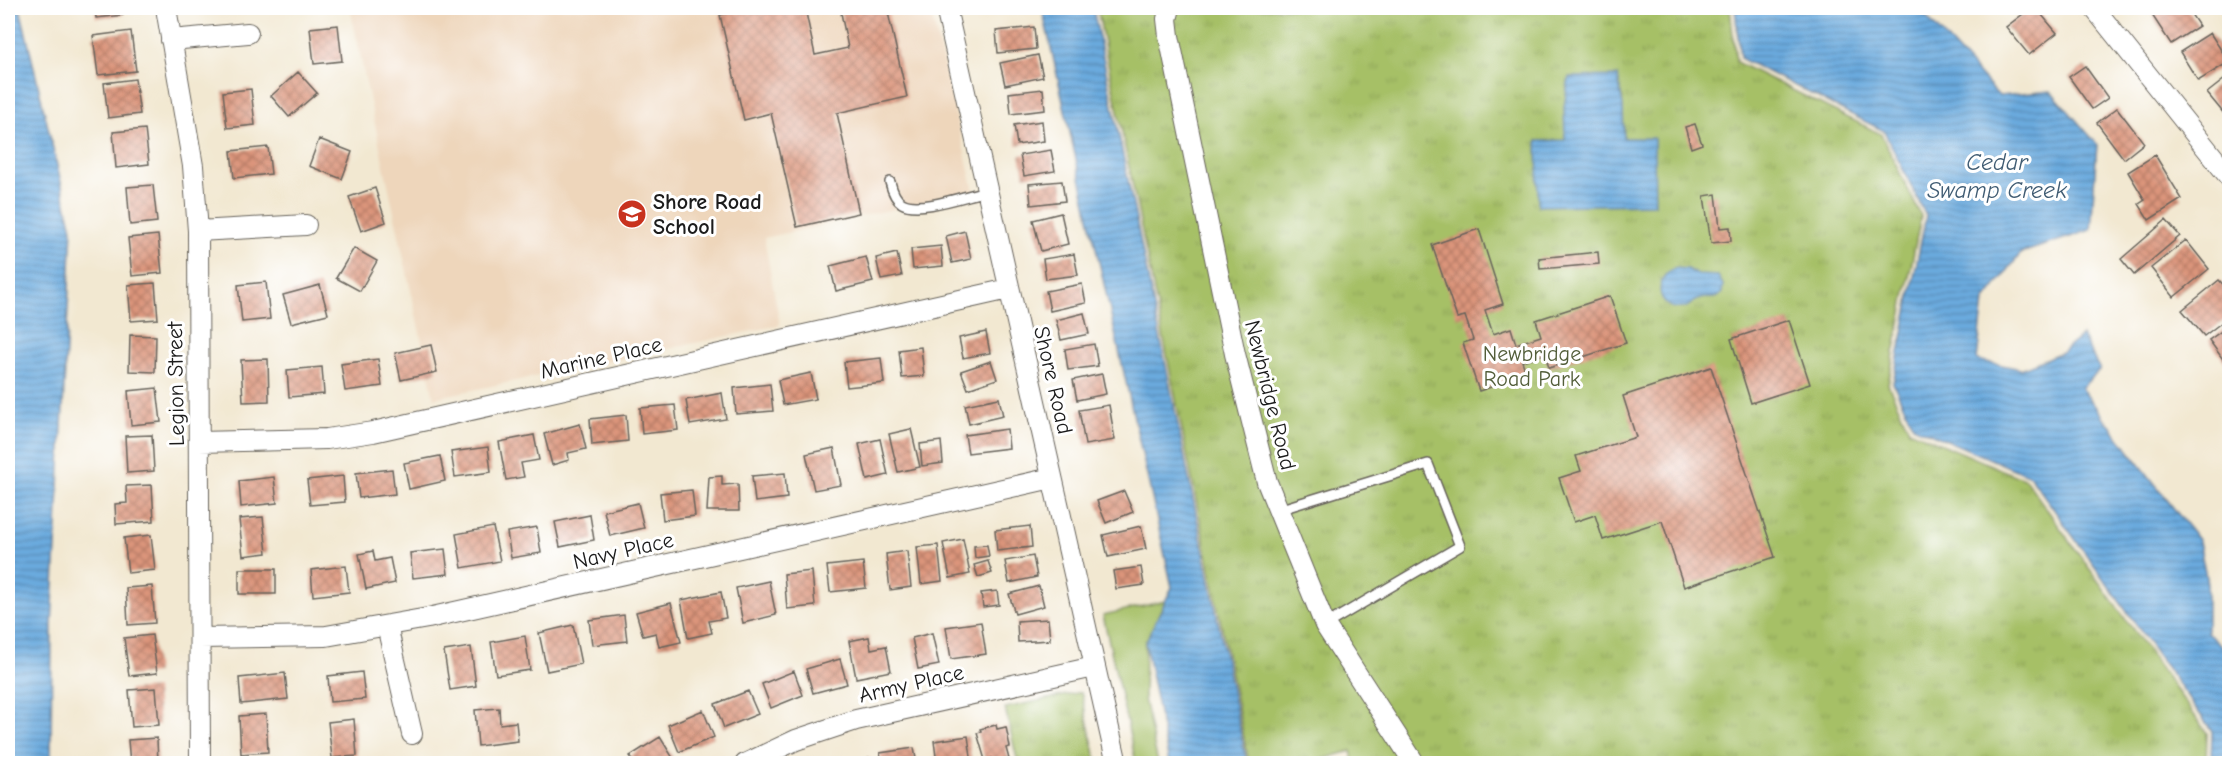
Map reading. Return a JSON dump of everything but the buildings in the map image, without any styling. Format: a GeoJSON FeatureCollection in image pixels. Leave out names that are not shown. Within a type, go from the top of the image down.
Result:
{"type":"FeatureCollection","features":[{"type":"Feature","properties":{"kind":"street","name":"Legion Street"},"geometry":{"type":"LineString","coordinates":[[166,8],[193,166],[198,231],[200,764]]}},
{"type":"Feature","properties":{"kind":"street","name":"Shore Road"},"geometry":{"type":"LineString","coordinates":[[946,8],[1117,764]]}},
{"type":"Feature","properties":{"kind":"street","name":"Newbridge Road"},"geometry":{"type":"LineString","coordinates":[[1170,8],[1167,19],[1169,36],[1235,354],[1267,482],[1325,625],[1415,764]]}},
{"type":"Feature","properties":{"kind":"street"},"geometry":{"type":"LineString","coordinates":[[2094,8],[2229,178]]}},
{"type":"Feature","properties":{"kind":"street"},"geometry":{"type":"LineString","coordinates":[[171,40],[248,33]]}},
{"type":"Feature","properties":{"kind":"street"},"geometry":{"type":"LineString","coordinates":[[198,231],[306,225]]}},
{"type":"Feature","properties":{"kind":"street","name":"Marine Place"},"geometry":{"type":"LineString","coordinates":[[199,441],[327,439],[372,432],[1009,289]]}},
{"type":"Feature","properties":{"kind":"street","name":"Navy Place"},"geometry":{"type":"LineString","coordinates":[[200,638],[326,636],[387,626],[1052,478]]}},
{"type":"Feature","properties":{"kind":"street"},"geometry":{"type":"LineString","coordinates":[[387,626],[412,734]]}},
{"type":"Feature","properties":{"kind":"street","name":"Army Place"},"geometry":{"type":"LineString","coordinates":[[745,764],[796,740],[856,720],[1094,667]]}},
{"type":"Feature","properties":{"kind":"lane"},"geometry":{"type":"LineString","coordinates":[[890,182],[893,193],[901,202],[914,207],[987,191]]}},
{"type":"Feature","properties":{"kind":"lane"},"geometry":{"type":"LineString","coordinates":[[1278,510],[1428,464],[1460,546],[1325,625]]}},
{"type":"Feature","properties":{"kind":"shaded area","name":"Shore Road School"},"geometry":{"type":"Polygon","coordinates":[[[350,8],[930,8],[974,191],[764,238],[780,325],[434,398],[350,8]]]}},
{"type":"Feature","properties":{"kind":"green space","name":"Newbridge Road Park"},"geometry":{"type":"Polygon","coordinates":[[[1097,8],[1730,8],[1736,62],[1881,134],[1921,216],[1888,384],[1909,430],[2026,480],[2207,733],[2206,763],[1354,764],[1351,751],[1310,763],[1249,763],[1097,8]]]}},
{"type":"Feature","properties":{"kind":"green space"},"geometry":{"type":"Polygon","coordinates":[[[1165,601],[1145,643],[1144,699],[1158,763],[1136,763],[1103,615],[1165,601]]]}},
{"type":"Feature","properties":{"kind":"green space"},"geometry":{"type":"Polygon","coordinates":[[[1081,692],[1097,763],[1018,763],[1005,708],[1081,692]]]}},
{"type":"Feature","properties":{"kind":"water"},"geometry":{"type":"Polygon","coordinates":[[[8,8],[20,8],[72,229],[52,626],[51,763],[8,763],[8,8]]]}},
{"type":"Feature","properties":{"kind":"water"},"geometry":{"type":"Polygon","coordinates":[[[1042,8],[1093,8],[1247,763],[1169,763],[1145,643],[1172,587],[1042,8]]]}},
{"type":"Feature","properties":{"kind":"water","name":"Cedar Swamp Creek"},"geometry":{"type":"Polygon","coordinates":[[[1735,8],[1918,8],[1999,96],[2051,91],[2097,144],[2091,230],[2021,253],[1984,301],[1977,360],[2021,369],[2062,352],[2082,336],[2100,370],[2081,388],[2199,541],[2207,583],[2207,633],[2229,652],[2229,763],[2211,763],[2212,731],[2030,476],[1913,426],[1893,383],[1926,216],[1884,131],[1740,58],[1735,8]]]}},
{"type":"Feature","properties":{"kind":"water"},"geometry":{"type":"Polygon","coordinates":[[[1618,76],[1623,106],[1624,138],[1654,138],[1655,204],[1538,206],[1537,141],[1565,140],[1564,107],[1569,77],[1618,76]]]}},
{"type":"Feature","properties":{"kind":"water"},"geometry":{"type":"Polygon","coordinates":[[[1676,268],[1687,269],[1698,275],[1718,276],[1723,285],[1722,293],[1714,298],[1703,298],[1683,308],[1667,305],[1660,293],[1661,285],[1668,272],[1676,268]]]}},
{"type":"Feature","properties":{"kind":"place","name":"Shore Road School"},"geometry":{"type":"Point","coordinates":[632,214]}}]}
